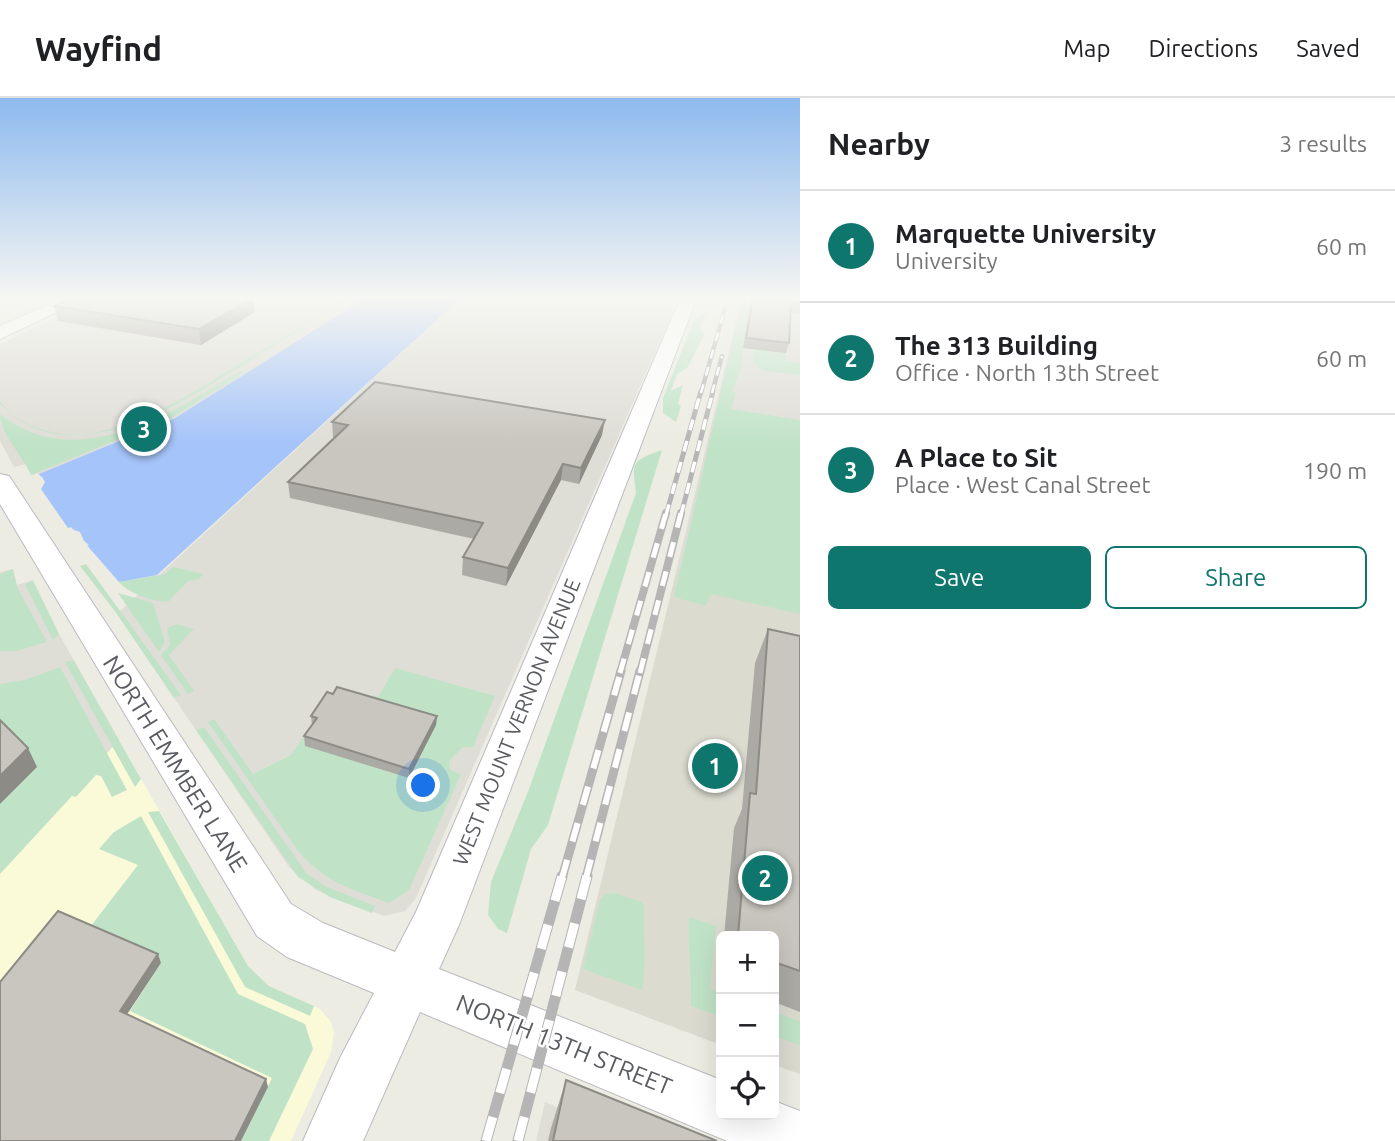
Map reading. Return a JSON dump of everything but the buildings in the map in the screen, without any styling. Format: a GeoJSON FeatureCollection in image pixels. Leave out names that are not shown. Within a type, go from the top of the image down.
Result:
{"type":"FeatureCollection","features":[{"type":"Feature","properties":{"kind":"street","name":"WEST MOUNT VERNON AVENUE"},"geometry":{"type":"LineString","coordinates":[[333,1141],[360,1078],[435,925],[669,346]]}},
{"type":"Feature","properties":{"kind":"street","name":"NORTH EMMBER LANE"},"geometry":{"type":"LineString","coordinates":[[0,482],[274,920],[305,940],[407,981]]}},
{"type":"Feature","properties":{"kind":"street","name":"NORTH 13TH STREET"},"geometry":{"type":"LineString","coordinates":[[407,981],[716,1107]]}},
{"type":"Feature","properties":{"kind":"street"},"geometry":{"type":"LineString","coordinates":[[747,1120],[799,1141]]}},
{"type":"Feature","properties":{"kind":"shaded area"},"geometry":{"type":"Polygon","coordinates":[[[0,346],[290,346],[175,418],[39,474],[31,475],[26,464],[14,467],[0,441],[0,346]]]}},
{"type":"Feature","properties":{"kind":"shaded area"},"geometry":{"type":"Polygon","coordinates":[[[269,346],[274,346],[186,399],[123,427],[89,434],[122,426],[156,412],[269,346]]]}},
{"type":"Feature","properties":{"kind":"shaded area"},"geometry":{"type":"Polygon","coordinates":[[[409,346],[658,346],[416,898],[405,911],[384,916],[316,890],[289,867],[117,614],[409,346]]]}},
{"type":"Feature","properties":{"kind":"shaded area"},"geometry":{"type":"Polygon","coordinates":[[[684,346],[699,346],[687,368],[677,374],[671,391],[683,385],[676,422],[663,413],[663,398],[684,346]]]}},
{"type":"Feature","properties":{"kind":"shaded area"},"geometry":{"type":"Polygon","coordinates":[[[730,346],[800,346],[800,595],[677,568],[730,346]]]}},
{"type":"Feature","properties":{"kind":"shaded area"},"geometry":{"type":"Polygon","coordinates":[[[731,346],[744,346],[741,368],[732,392],[736,393],[731,409],[800,420],[800,614],[711,594],[706,606],[674,597],[731,346]]]}},
{"type":"Feature","properties":{"kind":"shaded area"},"geometry":{"type":"Polygon","coordinates":[[[753,349],[786,353],[786,361],[800,363],[800,375],[765,371],[753,364],[753,349]]]}},
{"type":"Feature","properties":{"kind":"shaded area"},"geometry":{"type":"Polygon","coordinates":[[[238,372],[245,372],[173,417],[31,475],[1,421],[0,414],[29,431],[59,439],[90,439],[122,432],[153,420],[238,372]]]}},
{"type":"Feature","properties":{"kind":"shaded area"},"geometry":{"type":"Polygon","coordinates":[[[17,416],[29,424],[60,433],[89,434],[56,434],[26,424],[17,416]]]}},
{"type":"Feature","properties":{"kind":"shaded area"},"geometry":{"type":"Polygon","coordinates":[[[662,450],[548,825],[531,849],[507,933],[498,929],[488,915],[491,882],[529,789],[636,493],[634,469],[639,460],[662,450]]]}},
{"type":"Feature","properties":{"kind":"shaded area"},"geometry":{"type":"Polygon","coordinates":[[[86,564],[181,695],[174,698],[117,614],[80,566],[86,564]]]}},
{"type":"Feature","properties":{"kind":"shaded area"},"geometry":{"type":"Polygon","coordinates":[[[173,567],[203,574],[199,579],[188,581],[169,601],[142,596],[119,582],[165,574],[173,567]]]}},
{"type":"Feature","properties":{"kind":"shaded area"},"geometry":{"type":"Polygon","coordinates":[[[677,568],[800,595],[800,1074],[779,1067],[779,931],[716,931],[716,1043],[575,990],[677,568]]]}},
{"type":"Feature","properties":{"kind":"shaded area"},"geometry":{"type":"Polygon","coordinates":[[[13,569],[17,585],[33,580],[59,634],[119,740],[0,868],[0,572],[13,569]]]}},
{"type":"Feature","properties":{"kind":"shaded area"},"geometry":{"type":"Polygon","coordinates":[[[13,569],[17,587],[47,642],[17,651],[0,651],[0,574],[13,569]]]}},
{"type":"Feature","properties":{"kind":"shaded area"},"geometry":{"type":"Polygon","coordinates":[[[33,581],[59,634],[53,640],[25,584],[33,581]]]}},
{"type":"Feature","properties":{"kind":"shaded area"},"geometry":{"type":"Polygon","coordinates":[[[118,593],[153,603],[165,642],[159,652],[118,593]]]}},
{"type":"Feature","properties":{"kind":"shaded area"},"geometry":{"type":"Polygon","coordinates":[[[177,624],[194,629],[169,655],[194,691],[188,694],[161,655],[170,645],[167,628],[177,624]]]}},
{"type":"Feature","properties":{"kind":"shaded area"},"geometry":{"type":"Polygon","coordinates":[[[74,661],[141,779],[135,787],[65,662],[74,661]]]}},
{"type":"Feature","properties":{"kind":"shaded area"},"geometry":{"type":"Polygon","coordinates":[[[60,667],[127,790],[112,797],[101,776],[96,775],[76,797],[72,796],[0,874],[0,804],[36,767],[0,731],[0,684],[25,680],[60,667]]]}},
{"type":"Feature","properties":{"kind":"shaded area"},"geometry":{"type":"Polygon","coordinates":[[[395,668],[495,696],[473,747],[463,747],[449,761],[450,770],[461,774],[409,890],[389,903],[329,878],[298,851],[208,722],[214,719],[253,774],[291,755],[313,723],[369,705],[374,696],[378,697],[395,668]]]}},
{"type":"Feature","properties":{"kind":"shaded area"},"geometry":{"type":"Polygon","coordinates":[[[204,727],[307,874],[327,887],[375,906],[372,913],[330,897],[298,877],[196,730],[204,727]]]}},
{"type":"Feature","properties":{"kind":"shaded area"},"geometry":{"type":"Polygon","coordinates":[[[119,740],[248,966],[269,986],[320,1009],[331,1022],[334,1033],[331,1052],[291,1141],[0,1141],[0,868],[119,740]]]}},
{"type":"Feature","properties":{"kind":"shaded area"},"geometry":{"type":"Polygon","coordinates":[[[159,811],[248,966],[269,986],[314,1006],[310,1016],[245,987],[148,812],[159,811]]]}},
{"type":"Feature","properties":{"kind":"shaded area"},"geometry":{"type":"Polygon","coordinates":[[[141,816],[238,994],[305,1024],[313,1049],[269,1141],[241,1141],[272,1078],[130,1011],[161,963],[87,931],[138,865],[99,849],[114,832],[141,816]]]}},
{"type":"Feature","properties":{"kind":"shaded area"},"geometry":{"type":"Polygon","coordinates":[[[614,893],[640,901],[644,905],[645,959],[642,990],[583,969],[600,900],[606,894],[614,893]]]}},
{"type":"Feature","properties":{"kind":"shaded area"},"geometry":{"type":"Polygon","coordinates":[[[689,917],[716,926],[710,989],[716,991],[716,1015],[691,1006],[689,917]]]}},
{"type":"Feature","properties":{"kind":"shaded area"},"geometry":{"type":"Polygon","coordinates":[[[779,1014],[800,1021],[800,1045],[779,1038],[779,1014]]]}},
{"type":"Feature","properties":{"kind":"shaded area"},"geometry":{"type":"Polygon","coordinates":[[[545,1102],[636,1141],[536,1141],[545,1102]]]}},
{"type":"Feature","properties":{"kind":"water"},"geometry":{"type":"Polygon","coordinates":[[[290,346],[409,346],[157,575],[119,582],[71,527],[0,551],[0,501],[44,484],[39,474],[175,418],[290,346]]]}},
{"type":"Feature","properties":{"kind":"pier"},"geometry":{"type":"Polygon","coordinates":[[[35,473],[45,482],[41,489],[68,528],[80,532],[95,558],[92,559],[82,547],[78,535],[70,531],[0,554],[0,497],[38,485],[41,481],[36,479],[35,473]]]}},
{"type":"Feature","properties":{"kind":"railway"},"geometry":{"type":"LineString","coordinates":[[701,393],[714,346]]}},
{"type":"Feature","properties":{"kind":"railway"},"geometry":{"type":"LineString","coordinates":[[712,393],[722,356]]}},
{"type":"Feature","properties":{"kind":"railway"},"geometry":{"type":"LineString","coordinates":[[666,515],[701,391]]}},
{"type":"Feature","properties":{"kind":"railway"},"geometry":{"type":"LineString","coordinates":[[681,515],[713,391]]}},
{"type":"Feature","properties":{"kind":"railway"},"geometry":{"type":"LineString","coordinates":[[620,673],[666,513]]}},
{"type":"Feature","properties":{"kind":"railway"},"geometry":{"type":"LineString","coordinates":[[640,673],[681,513]]}},
{"type":"Feature","properties":{"kind":"railway"},"geometry":{"type":"LineString","coordinates":[[562,878],[621,671]]}},
{"type":"Feature","properties":{"kind":"railway"},"geometry":{"type":"LineString","coordinates":[[586,878],[640,671]]}},
{"type":"Feature","properties":{"kind":"railway"},"geometry":{"type":"LineString","coordinates":[[486,1141],[562,876]]}},
{"type":"Feature","properties":{"kind":"railway"},"geometry":{"type":"LineString","coordinates":[[518,1141],[587,876]]}},
{"type":"Feature","properties":{"kind":"place","name":"A Place to Sit"},"geometry":{"type":"Point","coordinates":[144,429]}},
{"type":"Feature","properties":{"kind":"place","name":"Marquette University"},"geometry":{"type":"Point","coordinates":[715,766]}},
{"type":"Feature","properties":{"kind":"place","name":"The 313 Building"},"geometry":{"type":"Point","coordinates":[765,878]}}]}
